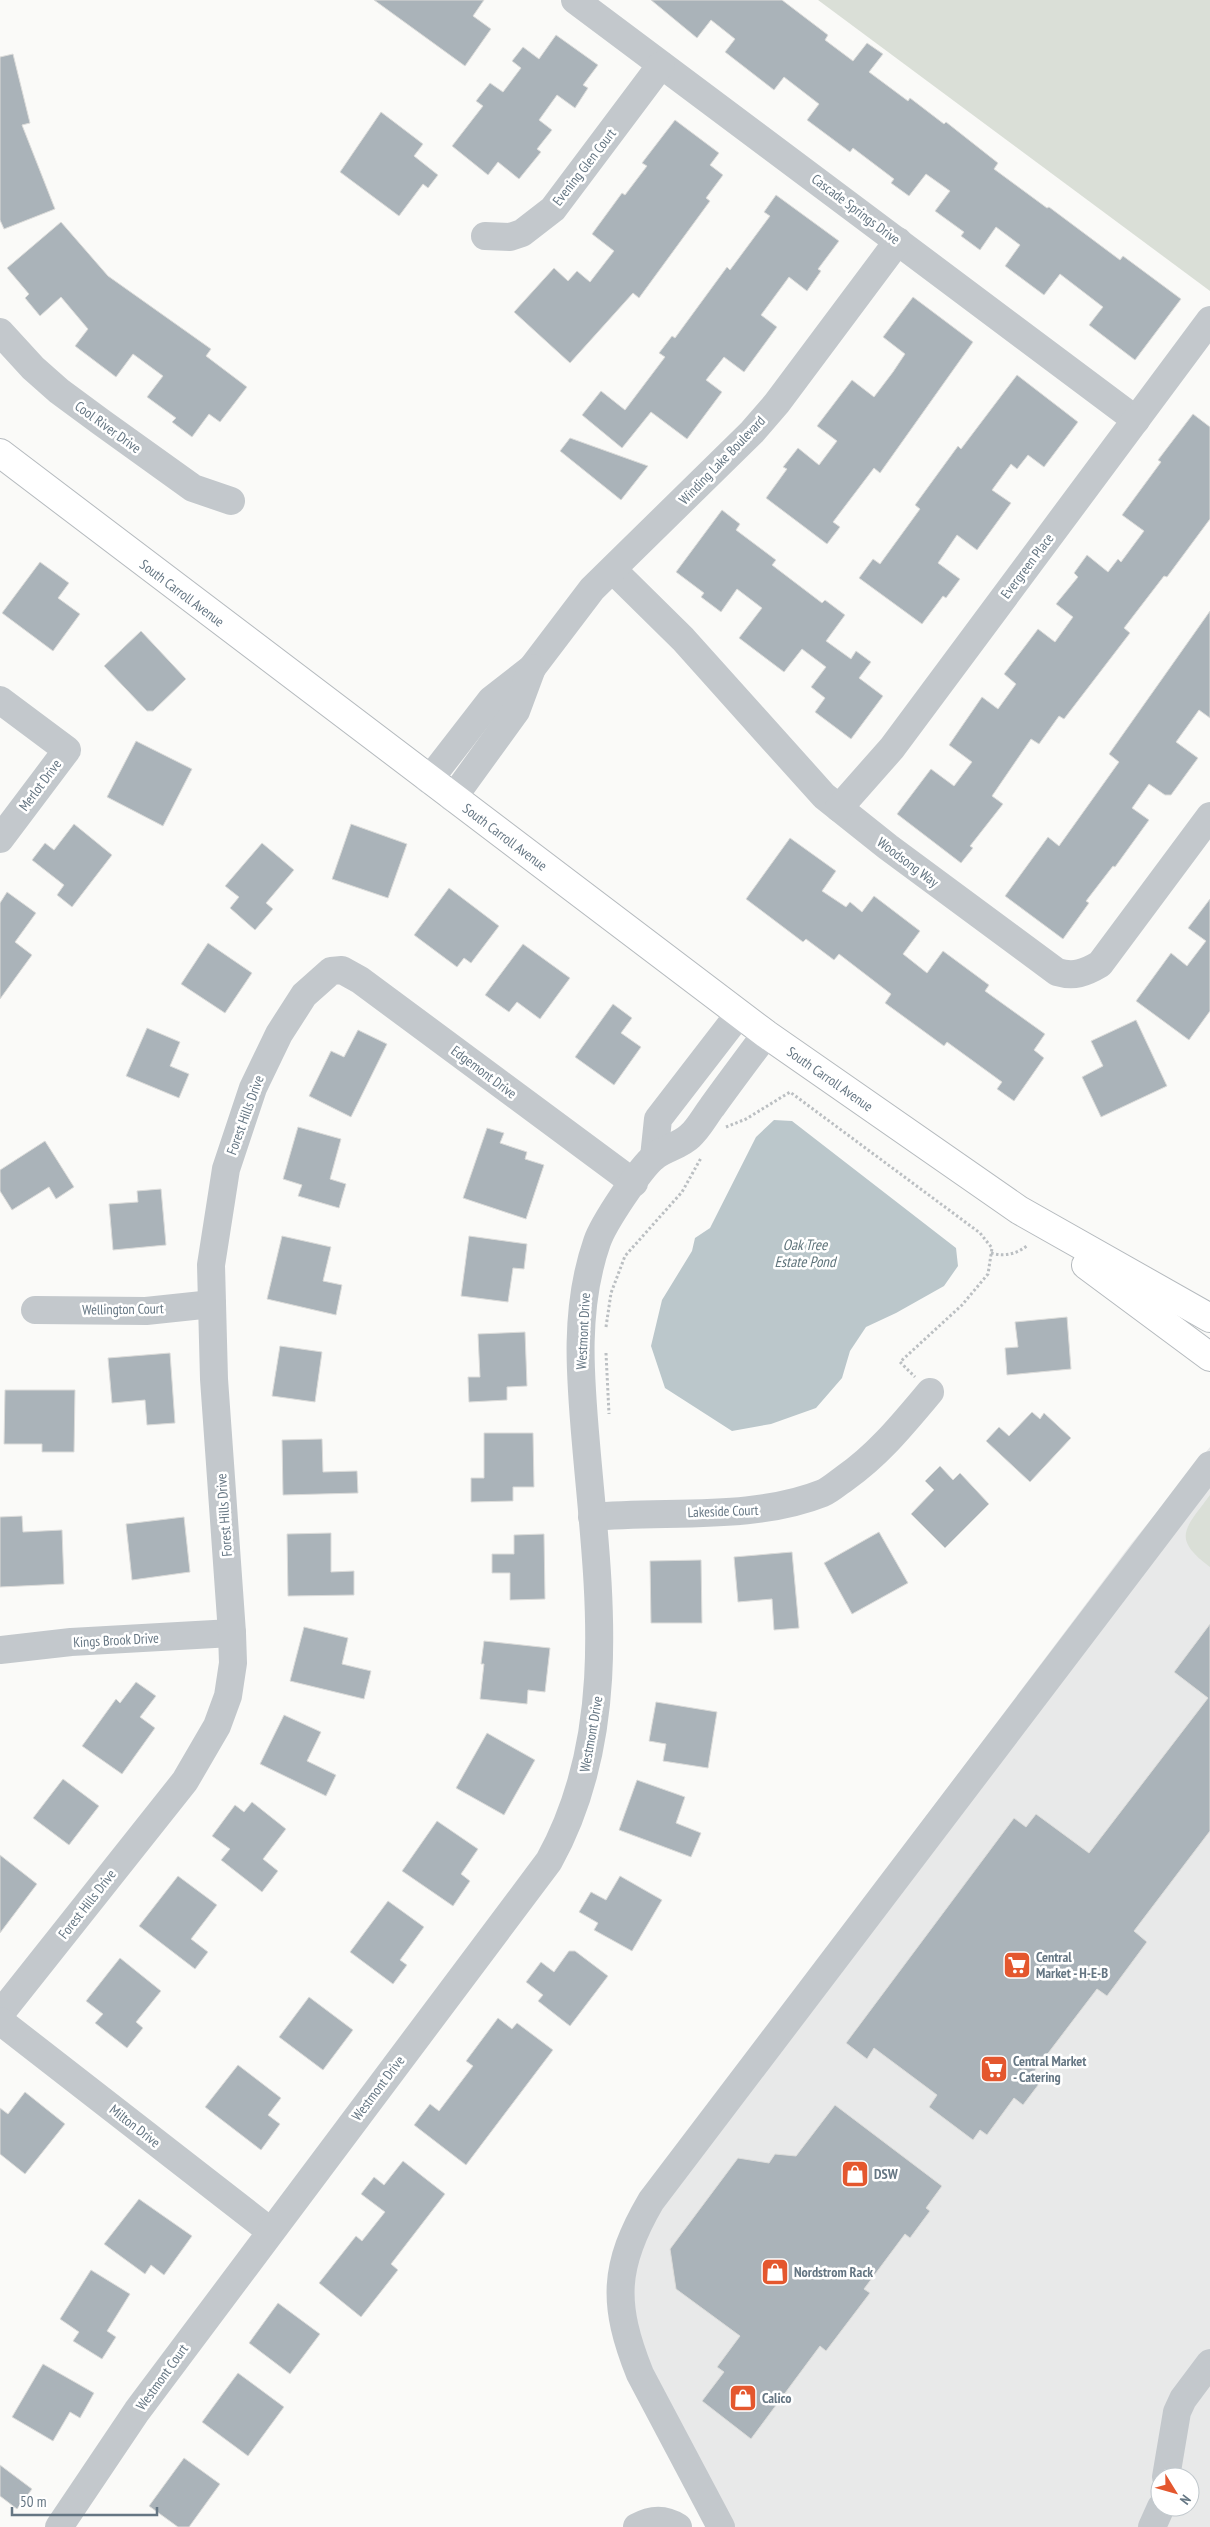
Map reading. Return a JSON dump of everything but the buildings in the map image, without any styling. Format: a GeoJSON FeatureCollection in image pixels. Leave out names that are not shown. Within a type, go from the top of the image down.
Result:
{"type":"FeatureCollection","features":[{"type":"Feature","properties":{"kind":"main road","name":"South Carroll Avenue"},"geometry":{"type":"LineString","coordinates":[[0,453],[766,1034],[1019,1210],[1210,1318]]}},
{"type":"Feature","properties":{"kind":"main road","name":"South Carroll Avenue"},"geometry":{"type":"LineString","coordinates":[[1019,1210],[1070,1254],[1210,1357]]}},
{"type":"Feature","properties":{"kind":"street","name":"Cascade Springs Drive"},"geometry":{"type":"LineString","coordinates":[[575,0],[1136,420]]}},
{"type":"Feature","properties":{"kind":"street","name":"Evening Glen Court"},"geometry":{"type":"LineString","coordinates":[[485,236],[510,237],[522,233],[553,209],[662,65]]}},
{"type":"Feature","properties":{"kind":"street","name":"Winding Lake Boulevard"},"geometry":{"type":"LineString","coordinates":[[429,780],[491,700],[532,668],[592,589],[752,432],[777,403],[898,241]]}},
{"type":"Feature","properties":{"kind":"street","name":"Evergreen Place"},"geometry":{"type":"LineString","coordinates":[[838,808],[892,748],[1210,320]]}},
{"type":"Feature","properties":{"kind":"street","name":"Cool River Drive"},"geometry":{"type":"LineString","coordinates":[[0,332],[33,368],[87,412],[193,488],[230,501]]}},
{"type":"Feature","properties":{"kind":"street","name":"Woodsong Way"},"geometry":{"type":"LineString","coordinates":[[613,570],[684,639],[796,767],[838,808],[1039,961],[1057,972],[1070,976],[1086,972],[1100,964],[1210,816]]}},
{"type":"Feature","properties":{"kind":"street","name":"Winding Lake Boulevard"},"geometry":{"type":"LineString","coordinates":[[453,798],[516,712],[532,668]]}},
{"type":"Feature","properties":{"kind":"street","name":"Merlot Drive"},"geometry":{"type":"LineString","coordinates":[[0,700],[67,750],[0,839]]}},
{"type":"Feature","properties":{"kind":"street","name":"Edgemont Drive"},"geometry":{"type":"LineString","coordinates":[[331,971],[342,970],[360,980],[634,1183]]}},
{"type":"Feature","properties":{"kind":"street","name":"Forest Hills Drive"},"geometry":{"type":"LineString","coordinates":[[0,2014],[185,1780],[217,1726],[228,1696],[233,1663],[232,1633],[214,1379],[211,1265],[226,1169],[253,1088],[279,1034],[304,995],[331,971]]}},
{"type":"Feature","properties":{"kind":"street"},"geometry":{"type":"LineString","coordinates":[[654,1157],[658,1119],[739,1014]]}},
{"type":"Feature","properties":{"kind":"street","name":"Westmont Drive"},"geometry":{"type":"LineString","coordinates":[[270,2231],[549,1861],[564,1834],[588,1762],[596,1715],[601,1658],[580,1365],[581,1324],[586,1283],[598,1239],[617,1205],[654,1157],[690,1136],[766,1034]]}},
{"type":"Feature","properties":{"kind":"street","name":"Wellington Court"},"geometry":{"type":"LineString","coordinates":[[35,1310],[146,1311],[212,1304]]}},
{"type":"Feature","properties":{"kind":"street","name":"Lakeside Court"},"geometry":{"type":"LineString","coordinates":[[592,1517],[633,1513],[759,1510],[824,1493],[870,1460],[895,1435],[930,1392]]}},
{"type":"Feature","properties":{"kind":"street"},"geometry":{"type":"LineString","coordinates":[[721,2527],[640,2374],[632,2354],[621,2307],[620,2281],[626,2253],[636,2227],[657,2193],[1210,1465]]}},
{"type":"Feature","properties":{"kind":"street","name":"Kings Brook Drive"},"geometry":{"type":"LineString","coordinates":[[0,1650],[72,1642],[232,1633]]}},
{"type":"Feature","properties":{"kind":"street","name":"Milton Drive"},"geometry":{"type":"LineString","coordinates":[[0,2020],[270,2231]]}},
{"type":"Feature","properties":{"kind":"street","name":"Westmont Court"},"geometry":{"type":"LineString","coordinates":[[59,2527],[137,2410],[270,2231]]}},
{"type":"Feature","properties":{"kind":"street"},"geometry":{"type":"LineString","coordinates":[[1168,2467],[1177,2412],[1183,2400],[1210,2363]]}},
{"type":"Feature","properties":{"kind":"street"},"geometry":{"type":"LineString","coordinates":[[637,2527],[650,2521],[662,2520],[678,2527]]}},
{"type":"Feature","properties":{"kind":"path"},"geometry":{"type":"LineString","coordinates":[[721,1129],[746,1119],[790,1092],[980,1233],[992,1248],[988,1274],[962,1305],[900,1362],[930,1392]]}},
{"type":"Feature","properties":{"kind":"path"},"geometry":{"type":"LineString","coordinates":[[605,1335],[612,1293],[625,1256],[682,1192],[704,1152]]}},
{"type":"Feature","properties":{"kind":"path"},"geometry":{"type":"LineString","coordinates":[[992,1253],[1001,1256],[1020,1252],[1028,1245]]}},
{"type":"Feature","properties":{"kind":"path"},"geometry":{"type":"LineString","coordinates":[[606,1345],[609,1423]]}},
{"type":"Feature","properties":{"kind":"shaded area"},"geometry":{"type":"Polygon","coordinates":[[[818,0],[1210,0],[1210,291],[818,0]]]}},
{"type":"Feature","properties":{"kind":"shaded area"},"geometry":{"type":"Polygon","coordinates":[[[1210,1447],[1210,2527],[708,2527],[627,2367],[638,2199],[1131,1544],[1210,1447]]]}},
{"type":"Feature","properties":{"kind":"shaded area"},"geometry":{"type":"Polygon","coordinates":[[[1210,1495],[1210,1567],[1190,1548],[1186,1540],[1186,1533],[1194,1517],[1210,1495]]]}},
{"type":"Feature","properties":{"kind":"water","name":"Oak Tree Estate Pond"},"geometry":{"type":"Polygon","coordinates":[[[774,1120],[792,1121],[956,1248],[958,1266],[944,1286],[896,1313],[866,1327],[850,1351],[842,1378],[816,1408],[771,1424],[732,1431],[665,1388],[651,1346],[662,1300],[692,1251],[695,1238],[710,1228],[756,1137],[774,1120]]]}},
{"type":"Feature","properties":{"kind":"place","name":"Central Market - H-E-B"},"geometry":{"type":"Point","coordinates":[1017,1965]}},
{"type":"Feature","properties":{"kind":"place","name":"Central Market - Catering"},"geometry":{"type":"Point","coordinates":[994,2069]}},
{"type":"Feature","properties":{"kind":"place","name":"DSW"},"geometry":{"type":"Point","coordinates":[855,2174]}},
{"type":"Feature","properties":{"kind":"place","name":"Nordstrom Rack"},"geometry":{"type":"Point","coordinates":[775,2272]}},
{"type":"Feature","properties":{"kind":"place","name":"Calico"},"geometry":{"type":"Point","coordinates":[743,2398]}}]}
